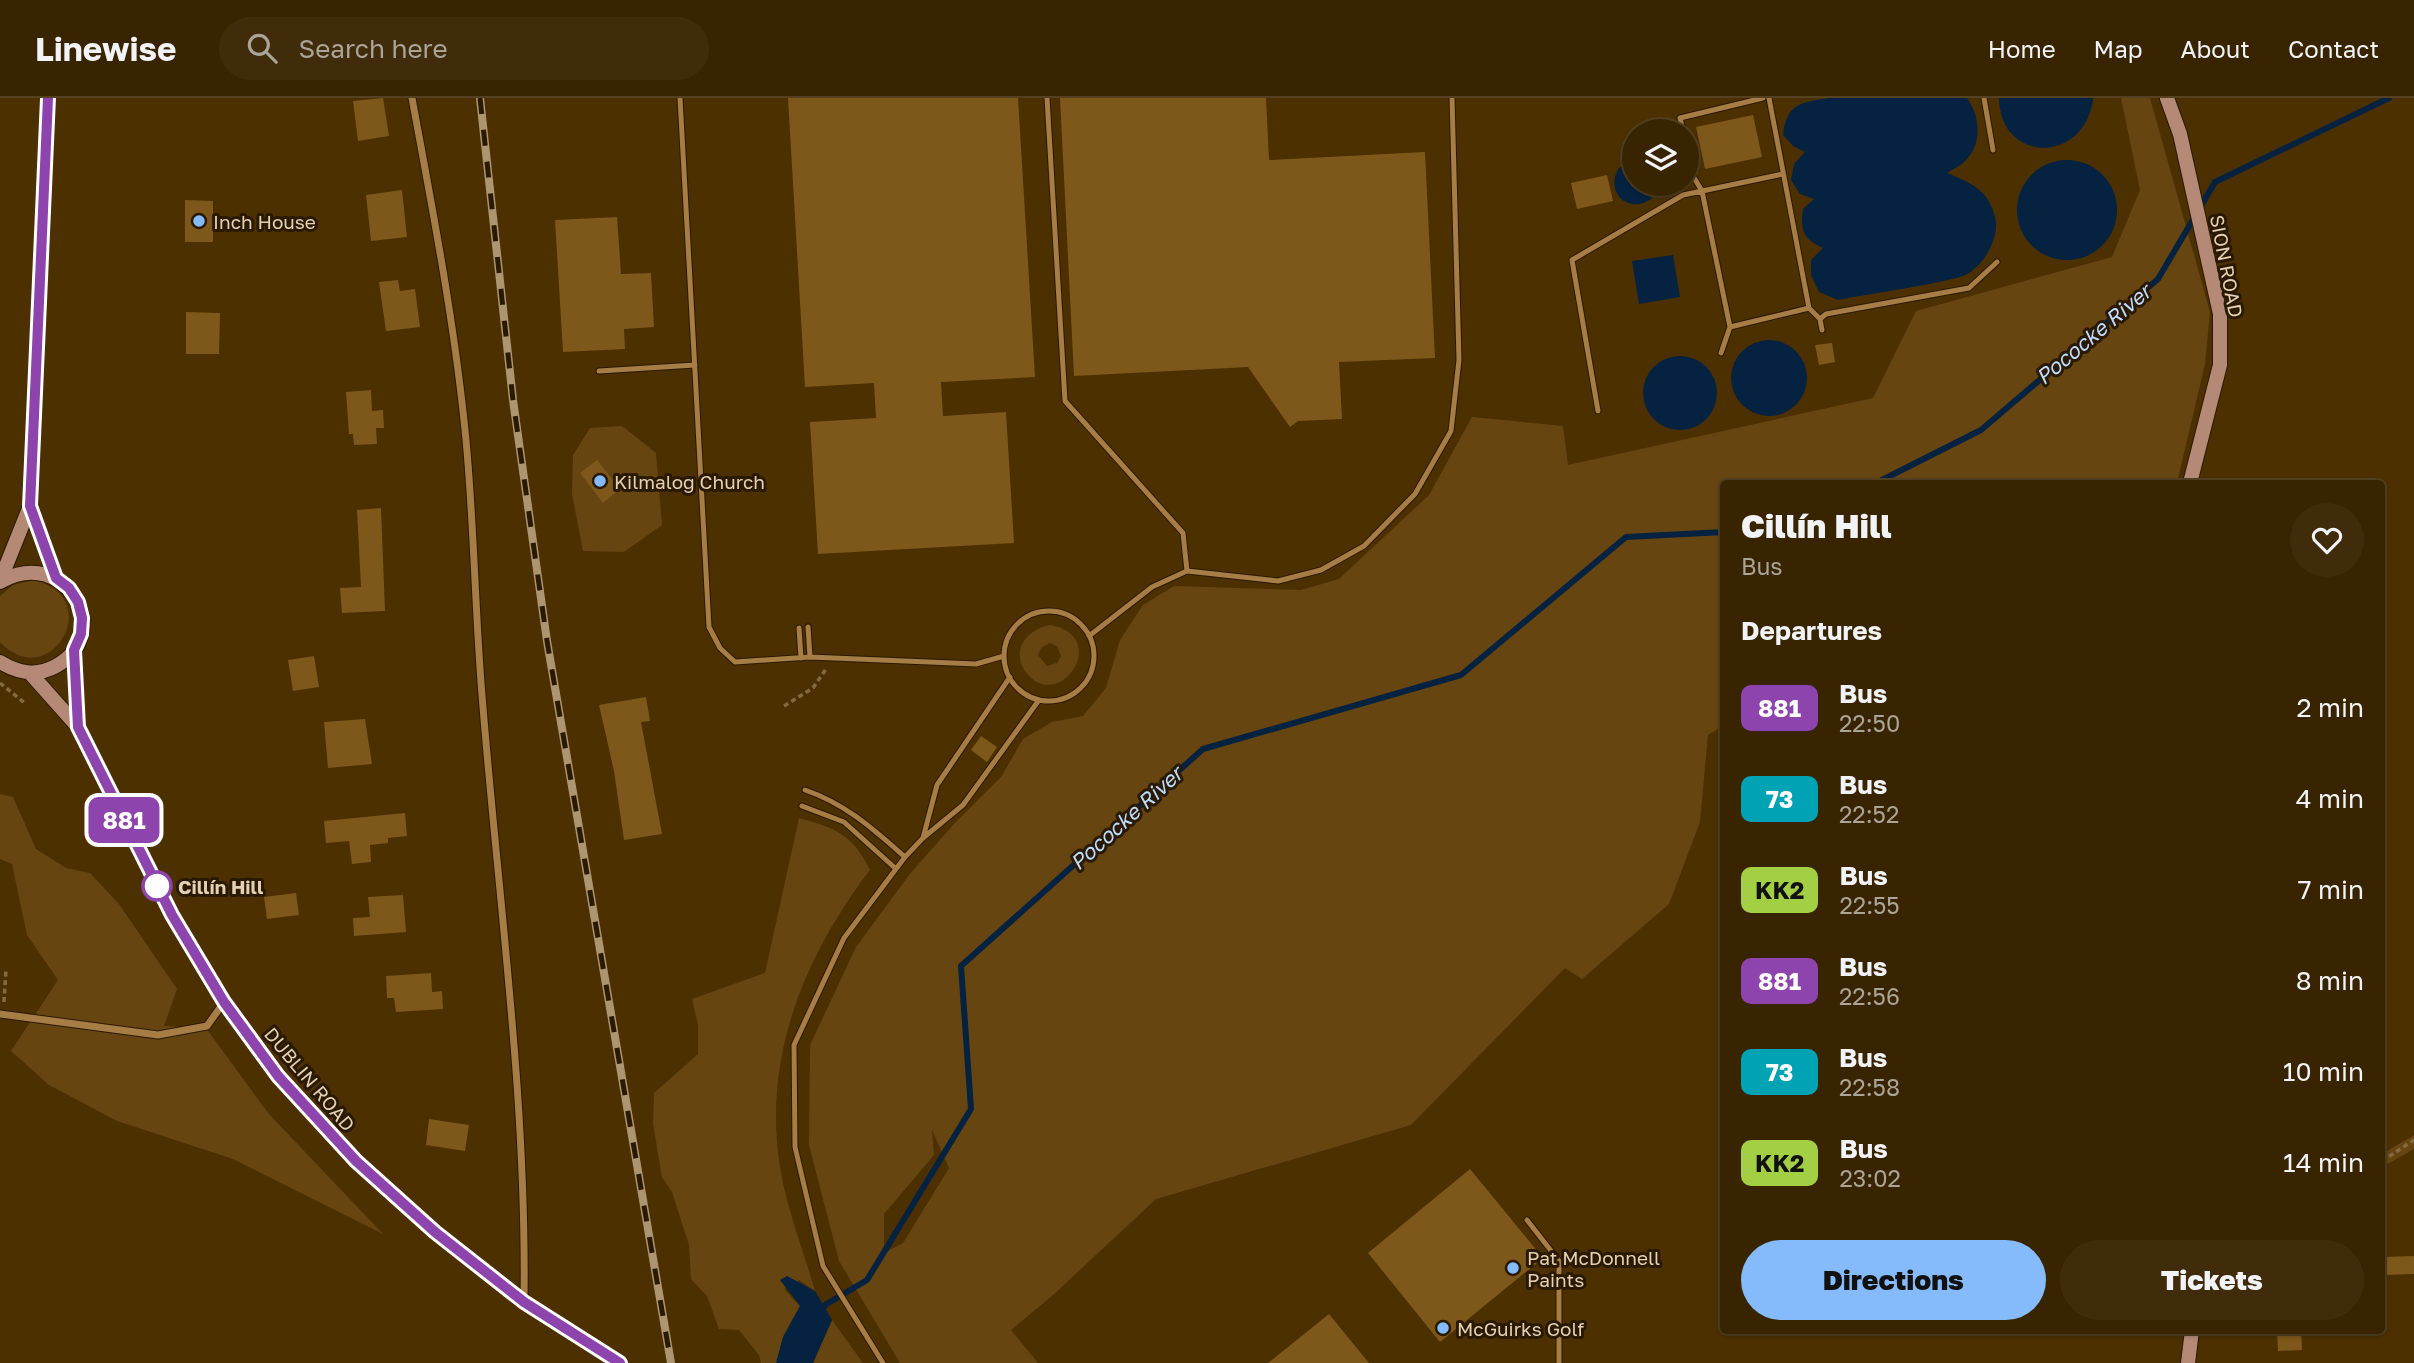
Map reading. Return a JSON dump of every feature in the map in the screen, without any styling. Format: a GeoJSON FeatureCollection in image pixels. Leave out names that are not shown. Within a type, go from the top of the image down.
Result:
{"type":"FeatureCollection","features":[{"type":"Feature","properties":{"kind":"main road"},"geometry":{"type":"LineString","coordinates":[[0,582],[30,506],[48,98]]}},
{"type":"Feature","properties":{"kind":"main road","name":"SION ROAD"},"geometry":{"type":"LineString","coordinates":[[2167,98],[2191,181],[2220,314],[2220,365],[2191,480]]}},
{"type":"Feature","properties":{"kind":"main road"},"geometry":{"type":"LineString","coordinates":[[30,506],[56,578]]}},
{"type":"Feature","properties":{"kind":"main road"},"geometry":{"type":"LineString","coordinates":[[0,582],[27,571],[56,578],[69,588],[78,602],[82,618],[81,634],[74,650],[63,662],[47,671],[30,673],[13,670],[0,662]]}},
{"type":"Feature","properties":{"kind":"main road"},"geometry":{"type":"LineString","coordinates":[[74,650],[78,727]]}},
{"type":"Feature","properties":{"kind":"main road"},"geometry":{"type":"LineString","coordinates":[[30,673],[78,727]]}},
{"type":"Feature","properties":{"kind":"main road","name":"DUBLIN ROAD"},"geometry":{"type":"LineString","coordinates":[[78,727],[172,915],[224,1002],[278,1076],[356,1161],[435,1232],[524,1302],[620,1363]]}},
{"type":"Feature","properties":{"kind":"main road"},"geometry":{"type":"LineString","coordinates":[[2188,1363],[2192,1334]]}},
{"type":"Feature","properties":{"kind":"street"},"geometry":{"type":"LineString","coordinates":[[412,98],[443,259],[466,439],[482,697],[508,950],[525,1225],[524,1302]]}},
{"type":"Feature","properties":{"kind":"street"},"geometry":{"type":"LineString","coordinates":[[2,1014],[158,1035],[207,1027],[224,1002]]}},
{"type":"Feature","properties":{"kind":"lane"},"geometry":{"type":"LineString","coordinates":[[680,98],[709,627],[720,648],[735,662],[810,657],[976,664],[1004,656]]}},
{"type":"Feature","properties":{"kind":"lane"},"geometry":{"type":"LineString","coordinates":[[1047,98],[1065,401],[1183,533],[1187,570]]}},
{"type":"Feature","properties":{"kind":"lane"},"geometry":{"type":"LineString","coordinates":[[1089,636],[1152,587],[1187,570],[1278,581],[1321,570],[1364,546],[1415,494],[1451,431],[1460,360],[1452,98]]}},
{"type":"Feature","properties":{"kind":"lane"},"geometry":{"type":"LineString","coordinates":[[1680,119],[1763,98]]}},
{"type":"Feature","properties":{"kind":"lane"},"geometry":{"type":"LineString","coordinates":[[1769,98],[1809,308],[1820,319],[1822,330]]}},
{"type":"Feature","properties":{"kind":"lane"},"geometry":{"type":"LineString","coordinates":[[1984,98],[1993,149]]}},
{"type":"Feature","properties":{"kind":"lane"},"geometry":{"type":"LineString","coordinates":[[1598,411],[1572,260],[1683,195],[1783,174]]}},
{"type":"Feature","properties":{"kind":"lane"},"geometry":{"type":"LineString","coordinates":[[1699,186],[1730,327],[1721,353]]}},
{"type":"Feature","properties":{"kind":"lane"},"geometry":{"type":"LineString","coordinates":[[1820,319],[1826,314],[1969,288],[1997,262]]}},
{"type":"Feature","properties":{"kind":"lane"},"geometry":{"type":"LineString","coordinates":[[1730,327],[1809,308]]}},
{"type":"Feature","properties":{"kind":"lane"},"geometry":{"type":"LineString","coordinates":[[598,371],[695,365]]}},
{"type":"Feature","properties":{"kind":"lane"},"geometry":{"type":"LineString","coordinates":[[1054,611],[1068,615],[1089,636],[1093,665],[1079,690],[1053,701],[1038,700],[1017,688],[1010,677],[1004,656],[1014,628],[1025,618],[1039,612],[1054,611]]}},
{"type":"Feature","properties":{"kind":"lane"},"geometry":{"type":"LineString","coordinates":[[808,627],[810,657]]}},
{"type":"Feature","properties":{"kind":"lane"},"geometry":{"type":"LineString","coordinates":[[799,628],[801,658]]}},
{"type":"Feature","properties":{"kind":"lane"},"geometry":{"type":"LineString","coordinates":[[923,838],[937,785],[1010,677]]}},
{"type":"Feature","properties":{"kind":"lane"},"geometry":{"type":"LineString","coordinates":[[883,1363],[857,1325],[823,1266],[795,1147],[794,1045],[844,938],[895,868],[923,838],[963,805],[1038,700]]}},
{"type":"Feature","properties":{"kind":"lane"},"geometry":{"type":"LineString","coordinates":[[805,790],[830,798],[851,810],[905,857]]}},
{"type":"Feature","properties":{"kind":"lane"},"geometry":{"type":"LineString","coordinates":[[802,806],[844,822],[895,868]]}},
{"type":"Feature","properties":{"kind":"lane"},"geometry":{"type":"LineString","coordinates":[[1527,1220],[1559,1261],[1559,1363]]}},
{"type":"Feature","properties":{"kind":"path"},"geometry":{"type":"LineString","coordinates":[[784,706],[813,688],[826,669]]}},
{"type":"Feature","properties":{"kind":"path"},"geometry":{"type":"LineString","coordinates":[[0,683],[26,704]]}},
{"type":"Feature","properties":{"kind":"path"},"geometry":{"type":"LineString","coordinates":[[2,1014],[6,969]]}},
{"type":"Feature","properties":{"kind":"path"},"geometry":{"type":"LineString","coordinates":[[2385,1159],[2414,1140]]}},
{"type":"Feature","properties":{"kind":"shaded area"},"geometry":{"type":"Polygon","coordinates":[[[2121,98],[2150,98],[2210,312],[2205,364],[2178,480],[1720,480],[1720,728],[1708,735],[1700,822],[1669,904],[1582,979],[1565,968],[1411,1125],[1156,1199],[1052,1296],[1011,1330],[1038,1363],[900,1363],[839,1261],[809,1145],[810,1045],[856,947],[909,875],[953,825],[1001,777],[1023,739],[1052,722],[1083,716],[1106,688],[1120,640],[1143,605],[1174,586],[1301,590],[1339,579],[1429,495],[1472,417],[1563,426],[1568,465],[1873,398],[1916,311],[2112,257],[2140,190],[2121,98]],[[932,1130],[934,1155],[884,1214],[884,1253],[903,1243],[949,1168],[932,1130]]]}},
{"type":"Feature","properties":{"kind":"shaded area"},"geometry":{"type":"Polygon","coordinates":[[[622,426],[656,453],[662,525],[624,552],[583,551],[572,494],[573,455],[590,428],[622,426]]]}},
{"type":"Feature","properties":{"kind":"shaded area"},"geometry":{"type":"Polygon","coordinates":[[[34,580],[56,590],[67,605],[69,622],[63,638],[52,650],[37,657],[19,655],[0,642],[0,596],[13,585],[34,580]]]}},
{"type":"Feature","properties":{"kind":"shaded area"},"geometry":{"type":"Polygon","coordinates":[[[1051,625],[1069,633],[1078,644],[1078,657],[1073,670],[1064,680],[1051,685],[1038,682],[1025,671],[1021,663],[1024,641],[1043,627],[1051,625]],[[1050,643],[1041,648],[1038,655],[1047,666],[1057,663],[1061,656],[1057,646],[1050,643]]]}},
{"type":"Feature","properties":{"kind":"shaded area"},"geometry":{"type":"Polygon","coordinates":[[[0,794],[13,797],[36,849],[66,868],[90,873],[119,904],[177,989],[164,1026],[206,1028],[268,1113],[383,1234],[233,1159],[117,1121],[49,1085],[11,1051],[58,980],[27,935],[12,864],[0,859],[0,794]]]}},
{"type":"Feature","properties":{"kind":"shaded area"},"geometry":{"type":"Polygon","coordinates":[[[799,818],[823,825],[842,835],[857,849],[870,870],[825,939],[807,975],[783,1051],[777,1091],[776,1131],[781,1173],[815,1291],[799,1280],[784,1289],[800,1306],[783,1337],[777,1363],[761,1363],[759,1355],[739,1330],[719,1329],[707,1296],[691,1279],[689,1245],[672,1192],[662,1177],[653,1124],[654,1093],[698,1054],[698,1025],[692,999],[765,973],[799,818]]]}},
{"type":"Feature","properties":{"kind":"shaded area"},"geometry":{"type":"Polygon","coordinates":[[[2414,1135],[2414,1149],[2385,1165],[2385,1152],[2414,1135]]]}},
{"type":"Feature","properties":{"kind":"shaded area"},"geometry":{"type":"Polygon","coordinates":[[[832,1320],[863,1363],[813,1363],[832,1320]]]}},
{"type":"Feature","properties":{"kind":"water"},"geometry":{"type":"Polygon","coordinates":[[[1828,98],[1967,98],[1977,121],[1975,145],[1964,162],[1947,173],[1978,189],[1988,200],[1995,217],[1995,232],[1990,248],[1975,268],[1961,277],[1838,300],[1819,292],[1811,275],[1811,260],[1823,248],[1807,237],[1802,223],[1803,209],[1814,199],[1800,194],[1791,180],[1794,164],[1805,152],[1793,146],[1783,135],[1788,116],[1797,106],[1828,98]]]}},
{"type":"Feature","properties":{"kind":"water"},"geometry":{"type":"Polygon","coordinates":[[[1999,98],[2093,100],[2086,121],[2074,136],[2059,145],[2043,148],[2027,144],[2013,135],[2003,119],[1999,98]]]}},
{"type":"Feature","properties":{"kind":"water"},"geometry":{"type":"Polygon","coordinates":[[[2067,160],[2095,168],[2109,182],[2117,210],[2109,238],[2095,252],[2067,260],[2039,252],[2025,238],[2017,210],[2025,182],[2039,168],[2067,160]]]}},
{"type":"Feature","properties":{"kind":"water"},"geometry":{"type":"Polygon","coordinates":[[[1622,167],[1622,196],[1652,196],[1651,199],[1634,204],[1621,198],[1614,185],[1619,168],[1622,167]]]}},
{"type":"Feature","properties":{"kind":"water"},"geometry":{"type":"Polygon","coordinates":[[[1673,255],[1680,297],[1639,304],[1632,261],[1673,255]]]}},
{"type":"Feature","properties":{"kind":"water"},"geometry":{"type":"Polygon","coordinates":[[[1769,340],[1783,343],[1796,351],[1804,364],[1807,378],[1804,392],[1796,405],[1783,413],[1769,416],[1755,413],[1742,405],[1734,392],[1731,378],[1734,364],[1742,351],[1755,343],[1769,340]]]}},
{"type":"Feature","properties":{"kind":"water"},"geometry":{"type":"Polygon","coordinates":[[[1680,356],[1694,359],[1706,367],[1714,379],[1717,393],[1714,407],[1706,419],[1694,427],[1680,430],[1666,427],[1654,419],[1646,407],[1643,393],[1646,379],[1654,367],[1666,359],[1680,356]]]}},
{"type":"Feature","properties":{"kind":"water"},"geometry":{"type":"Polygon","coordinates":[[[787,1276],[815,1291],[832,1320],[813,1363],[776,1363],[783,1337],[800,1306],[780,1280],[787,1276]]]}},
{"type":"Feature","properties":{"kind":"building"},"geometry":{"type":"Polygon","coordinates":[[[383,98],[389,136],[358,141],[353,101],[383,98]]]}},
{"type":"Feature","properties":{"kind":"building"},"geometry":{"type":"Polygon","coordinates":[[[788,98],[1018,98],[1035,377],[941,382],[943,416],[1006,412],[1014,543],[818,554],[810,422],[876,418],[874,383],[805,387],[788,98]]]}},
{"type":"Feature","properties":{"kind":"building"},"geometry":{"type":"Polygon","coordinates":[[[1060,98],[1266,98],[1269,160],[1425,152],[1435,358],[1339,362],[1342,419],[1298,421],[1290,427],[1248,367],[1074,376],[1060,98]]]}},
{"type":"Feature","properties":{"kind":"building"},"geometry":{"type":"Polygon","coordinates":[[[1753,115],[1762,157],[1705,169],[1699,126],[1753,115]]]}},
{"type":"Feature","properties":{"kind":"building"},"geometry":{"type":"Polygon","coordinates":[[[1607,175],[1613,201],[1577,209],[1571,183],[1607,175]]]}},
{"type":"Feature","properties":{"kind":"building"},"geometry":{"type":"Polygon","coordinates":[[[402,190],[407,237],[371,241],[366,195],[402,190]]]}},
{"type":"Feature","properties":{"kind":"building","name":"Inch House"},"geometry":{"type":"Polygon","coordinates":[[[185,200],[213,201],[213,242],[185,242],[185,200]]]}},
{"type":"Feature","properties":{"kind":"building"},"geometry":{"type":"Polygon","coordinates":[[[617,217],[621,274],[651,273],[654,327],[624,329],[625,349],[563,352],[555,220],[617,217]]]}},
{"type":"Feature","properties":{"kind":"building"},"geometry":{"type":"Polygon","coordinates":[[[398,280],[400,291],[415,289],[420,327],[386,331],[379,282],[398,280]]]}},
{"type":"Feature","properties":{"kind":"building"},"geometry":{"type":"Polygon","coordinates":[[[186,312],[220,313],[219,354],[186,354],[186,312]]]}},
{"type":"Feature","properties":{"kind":"building"},"geometry":{"type":"Polygon","coordinates":[[[1832,343],[1835,362],[1819,365],[1815,345],[1832,343]]]}},
{"type":"Feature","properties":{"kind":"building"},"geometry":{"type":"Polygon","coordinates":[[[371,390],[372,411],[383,410],[384,428],[376,428],[377,444],[354,445],[353,434],[349,434],[346,392],[371,390]]]}},
{"type":"Feature","properties":{"kind":"building","name":"Kilmalog Church"},"geometry":{"type":"Polygon","coordinates":[[[597,460],[620,489],[603,503],[580,473],[597,460]]]}},
{"type":"Feature","properties":{"kind":"building"},"geometry":{"type":"Polygon","coordinates":[[[381,508],[385,611],[342,613],[340,588],[361,587],[357,510],[381,508]]]}},
{"type":"Feature","properties":{"kind":"building"},"geometry":{"type":"Polygon","coordinates":[[[314,656],[319,687],[293,691],[288,660],[314,656]]]}},
{"type":"Feature","properties":{"kind":"building"},"geometry":{"type":"Polygon","coordinates":[[[646,697],[650,721],[641,722],[662,834],[624,840],[614,771],[599,705],[646,697]]]}},
{"type":"Feature","properties":{"kind":"building"},"geometry":{"type":"Polygon","coordinates":[[[365,719],[372,764],[328,768],[324,722],[365,719]]]}},
{"type":"Feature","properties":{"kind":"building"},"geometry":{"type":"Polygon","coordinates":[[[981,736],[997,747],[987,762],[971,750],[981,736]]]}},
{"type":"Feature","properties":{"kind":"building"},"geometry":{"type":"Polygon","coordinates":[[[405,813],[407,836],[388,838],[388,843],[370,845],[371,862],[352,864],[349,841],[326,843],[324,821],[405,813]]]}},
{"type":"Feature","properties":{"kind":"building"},"geometry":{"type":"Polygon","coordinates":[[[296,893],[299,915],[267,919],[264,897],[296,893]]]}},
{"type":"Feature","properties":{"kind":"building"},"geometry":{"type":"Polygon","coordinates":[[[403,895],[406,932],[354,936],[353,918],[370,917],[368,897],[403,895]]]}},
{"type":"Feature","properties":{"kind":"building"},"geometry":{"type":"Polygon","coordinates":[[[431,973],[432,992],[442,991],[443,1009],[396,1012],[394,998],[387,998],[386,976],[431,973]]]}},
{"type":"Feature","properties":{"kind":"building"},"geometry":{"type":"Polygon","coordinates":[[[429,1119],[469,1125],[465,1151],[426,1145],[429,1119]]]}},
{"type":"Feature","properties":{"kind":"building"},"geometry":{"type":"Polygon","coordinates":[[[1470,1169],[1543,1258],[1440,1342],[1368,1253],[1470,1169]]]}},
{"type":"Feature","properties":{"kind":"building"},"geometry":{"type":"Polygon","coordinates":[[[2414,1256],[2414,1274],[2385,1275],[2385,1257],[2414,1256]]]}},
{"type":"Feature","properties":{"kind":"building"},"geometry":{"type":"Polygon","coordinates":[[[1329,1314],[1369,1363],[1268,1363],[1329,1314]]]}},
{"type":"Feature","properties":{"kind":"building"},"geometry":{"type":"Polygon","coordinates":[[[2277,1334],[2301,1334],[2302,1350],[2278,1351],[2277,1334]]]}},
{"type":"Feature","properties":{"kind":"waterway","name":"Pococke River"},"geometry":{"type":"LineString","coordinates":[[1882,480],[1981,430],[2158,279],[2215,182],[2389,98]]}},
{"type":"Feature","properties":{"kind":"waterway","name":"Pococke River"},"geometry":{"type":"LineString","coordinates":[[821,1312],[825,1305],[867,1280],[971,1109],[961,966],[1203,749],[1461,675],[1626,537],[1720,532]]}},
{"type":"Feature","properties":{"kind":"railway"},"geometry":{"type":"LineString","coordinates":[[480,98],[513,400],[547,641],[671,1363]]}},
{"type":"Feature","properties":{"kind":"bus line","name":"881"},"geometry":{"type":"LineString","coordinates":[[48,98],[30,506],[56,578],[69,588],[78,602],[82,618],[81,634],[74,650],[78,727],[172,915],[224,1002],[278,1076],[356,1161],[435,1232],[524,1302],[620,1363]]}},
{"type":"Feature","properties":{"kind":"place","name":"Inch House"},"geometry":{"type":"Point","coordinates":[199,221]}},
{"type":"Feature","properties":{"kind":"place","name":"Kilmalog Church"},"geometry":{"type":"Point","coordinates":[600,481]}},
{"type":"Feature","properties":{"kind":"place","name":"Cillín Hill"},"geometry":{"type":"Point","coordinates":[157,886]}},
{"type":"Feature","properties":{"kind":"place","name":"Pat McDonnell Paints"},"geometry":{"type":"Point","coordinates":[1513,1268]}},
{"type":"Feature","properties":{"kind":"place","name":"McGuirks Golf"},"geometry":{"type":"Point","coordinates":[1443,1328]}}]}
